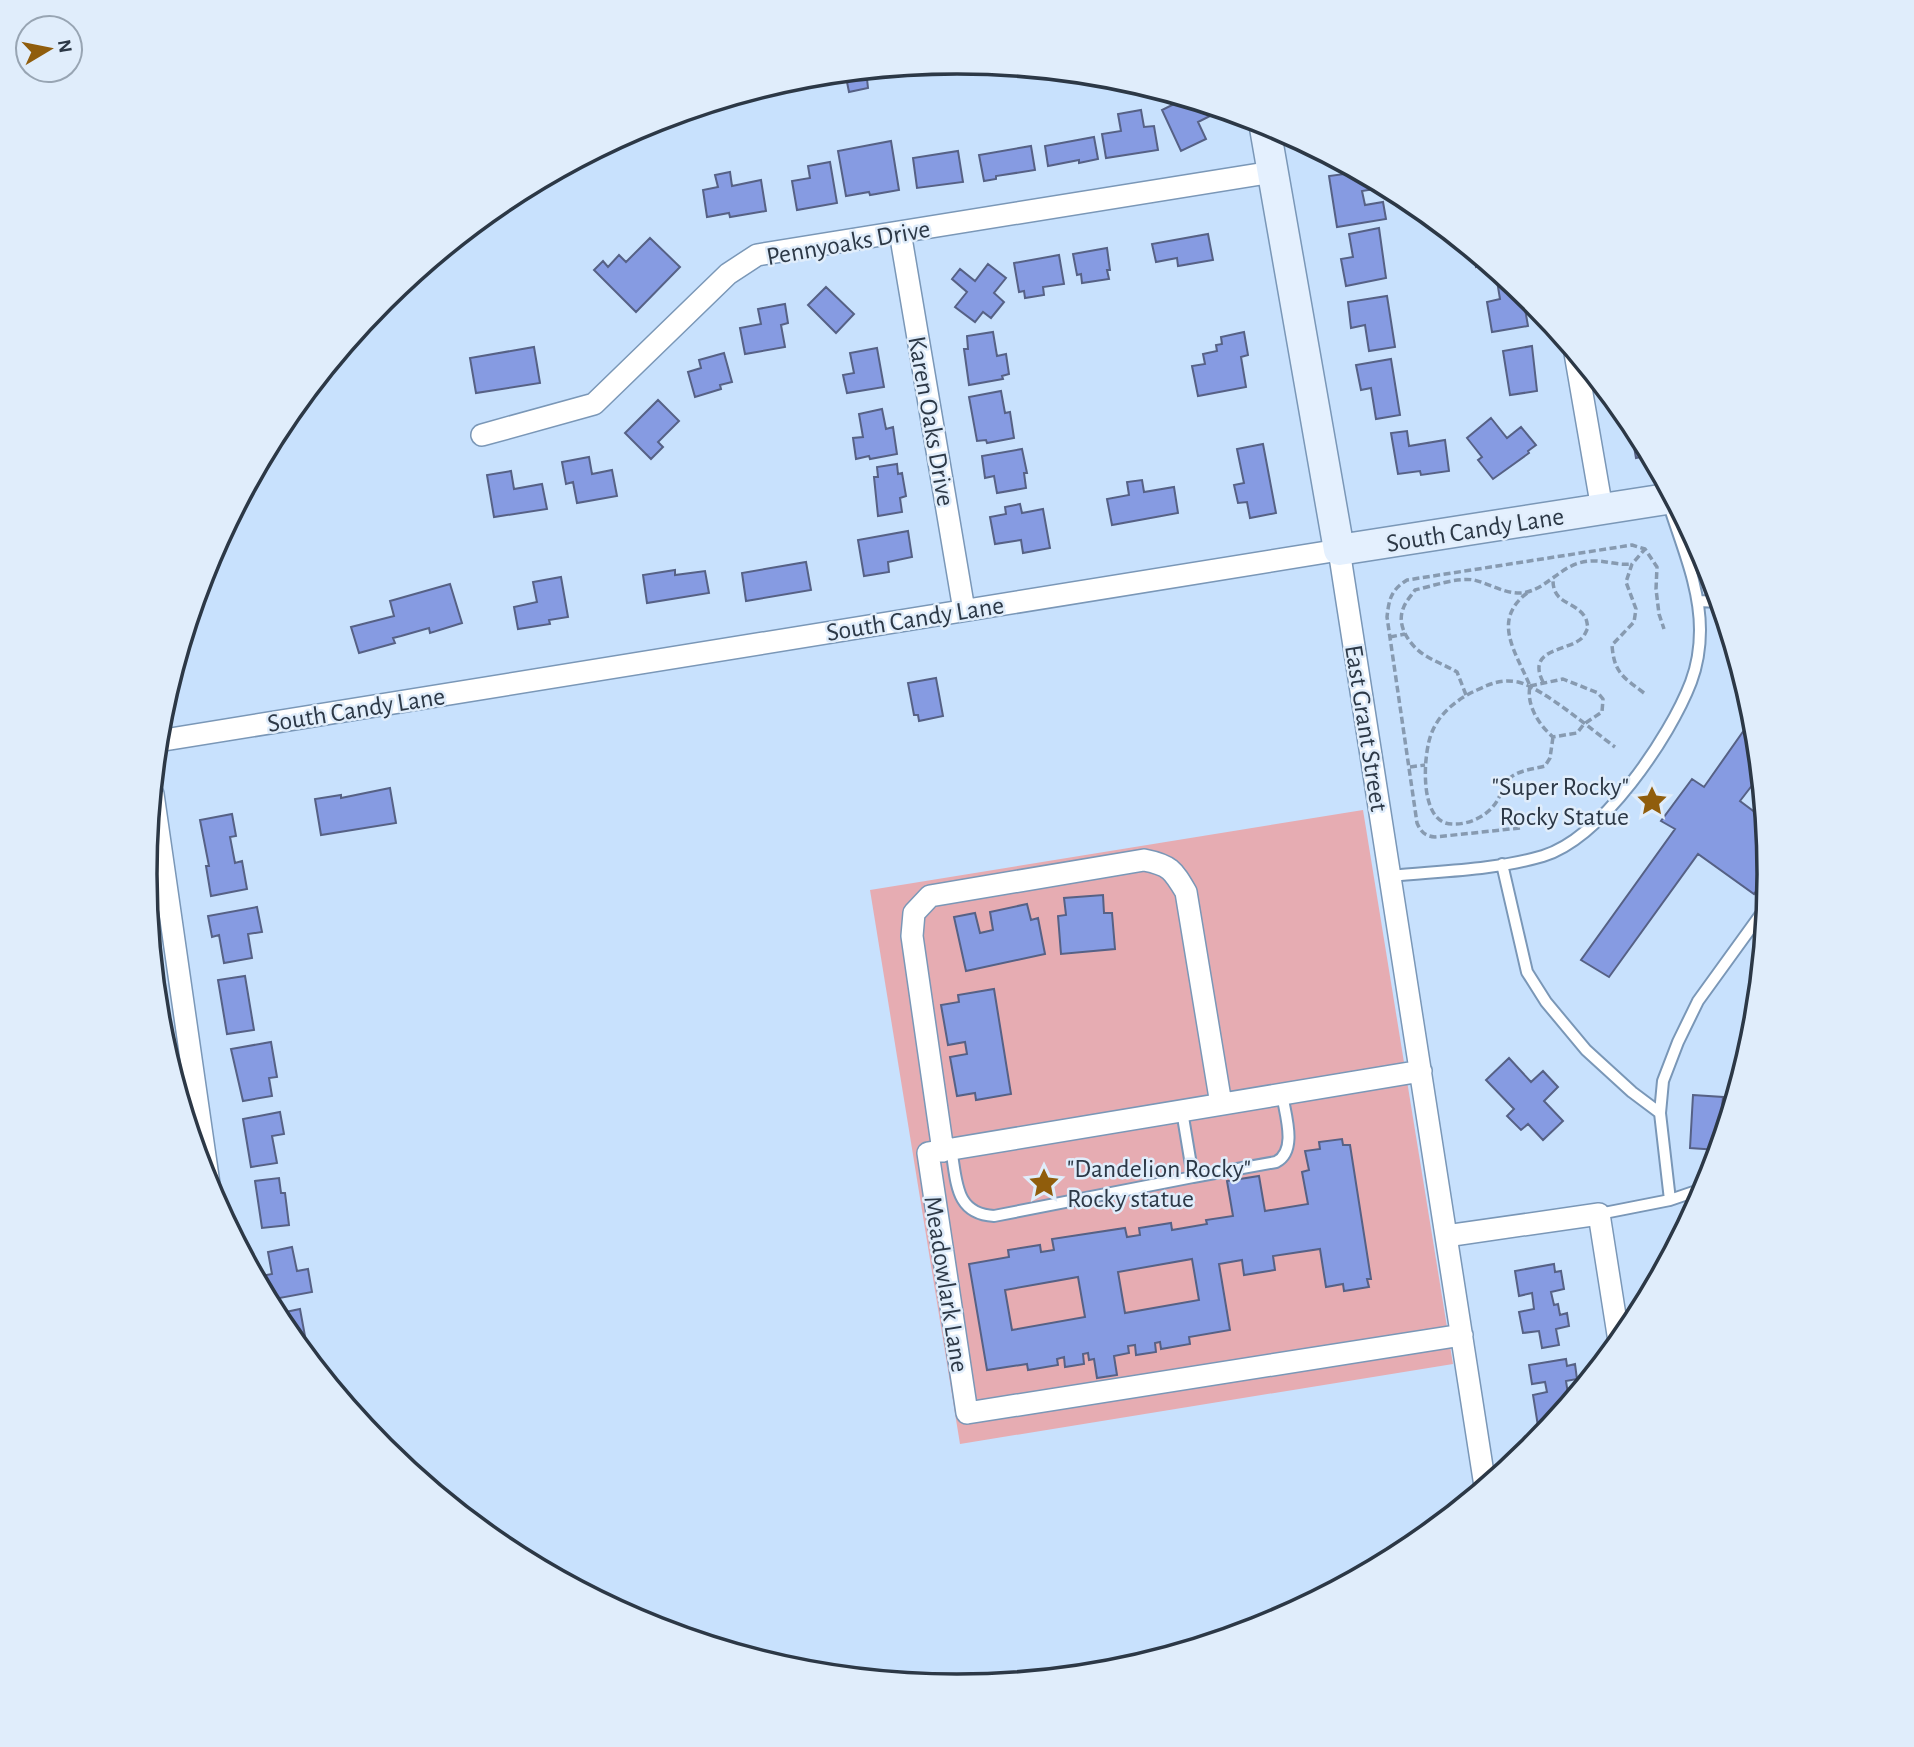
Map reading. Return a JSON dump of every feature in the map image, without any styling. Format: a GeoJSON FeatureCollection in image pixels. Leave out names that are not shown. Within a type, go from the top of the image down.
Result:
{"type":"FeatureCollection","features":[{"type":"Feature","properties":{"kind":"main road","name":"East Grant Street"},"geometry":{"type":"LineString","coordinates":[[1266,135],[1339,550]]}},
{"type":"Feature","properties":{"kind":"main road","name":"South Candy Lane"},"geometry":{"type":"LineString","coordinates":[[1339,550],[1664,500]]}},
{"type":"Feature","properties":{"kind":"street","name":"Pennyoaks Drive"},"geometry":{"type":"LineString","coordinates":[[482,435],[594,404],[727,274],[757,255],[1272,172]]}},
{"type":"Feature","properties":{"kind":"street","name":"Karen Oaks Drive"},"geometry":{"type":"LineString","coordinates":[[900,232],[964,610]]}},
{"type":"Feature","properties":{"kind":"street"},"geometry":{"type":"LineString","coordinates":[[1578,369],[1602,509]]}},
{"type":"Feature","properties":{"kind":"street","name":"South Candy Lane"},"geometry":{"type":"LineString","coordinates":[[169,739],[1339,550]]}},
{"type":"Feature","properties":{"kind":"street","name":"East Grant Street"},"geometry":{"type":"LineString","coordinates":[[1339,550],[1483,1475]]}},
{"type":"Feature","properties":{"kind":"street"},"geometry":{"type":"LineString","coordinates":[[159,833],[203,1141]]}},
{"type":"Feature","properties":{"kind":"street"},"geometry":{"type":"LineString","coordinates":[[1221,1104],[1186,892],[1178,878],[1164,864],[1144,860],[930,896],[914,913],[912,936],[947,1150],[1421,1071]]}},
{"type":"Feature","properties":{"kind":"street","name":"Meadowlark Lane"},"geometry":{"type":"LineString","coordinates":[[947,1150],[928,1153],[967,1413],[1462,1335]]}},
{"type":"Feature","properties":{"kind":"street"},"geometry":{"type":"LineString","coordinates":[[1446,1236],[1599,1214],[1617,1326]]}},
{"type":"Feature","properties":{"kind":"lane"},"geometry":{"type":"LineString","coordinates":[[1391,876],[1502,864],[1545,855],[1570,842],[1596,822],[1630,784],[1661,741],[1691,682],[1697,664],[1699,601],[1679,531]]}},
{"type":"Feature","properties":{"kind":"lane"},"geometry":{"type":"LineString","coordinates":[[1699,601],[1709,602]]}},
{"type":"Feature","properties":{"kind":"lane"},"geometry":{"type":"LineString","coordinates":[[1502,864],[1527,972],[1586,1050],[1632,1092],[1660,1113]]}},
{"type":"Feature","properties":{"kind":"lane"},"geometry":{"type":"LineString","coordinates":[[1670,1200],[1660,1113],[1662,1081],[1698,1001],[1755,922]]}},
{"type":"Feature","properties":{"kind":"lane"},"geometry":{"type":"LineString","coordinates":[[947,1150],[965,1205],[984,1215],[994,1216],[1276,1161],[1283,1158],[1287,1151],[1288,1138],[1282,1094]]}},
{"type":"Feature","properties":{"kind":"lane"},"geometry":{"type":"LineString","coordinates":[[1182,1111],[1192,1177]]}},
{"type":"Feature","properties":{"kind":"lane"},"geometry":{"type":"LineString","coordinates":[[1599,1214],[1670,1200],[1690,1193]]}},
{"type":"Feature","properties":{"kind":"path"},"geometry":{"type":"LineString","coordinates":[[1520,828],[1427,836],[1417,823],[1387,617],[1389,602],[1396,587],[1407,580],[1632,545],[1644,549],[1657,567],[1656,589],[1664,629]]}},
{"type":"Feature","properties":{"kind":"path"},"geometry":{"type":"LineString","coordinates":[[1644,549],[1632,564],[1626,582],[1636,609],[1634,622],[1612,645],[1613,660],[1619,673],[1644,693]]}},
{"type":"Feature","properties":{"kind":"path"},"geometry":{"type":"LineString","coordinates":[[1592,550],[1594,560]]}},
{"type":"Feature","properties":{"kind":"path"},"geometry":{"type":"LineString","coordinates":[[1615,747],[1530,685],[1506,625],[1518,600],[1576,564],[1607,560],[1622,565],[1632,564]]}},
{"type":"Feature","properties":{"kind":"path"},"geometry":{"type":"LineString","coordinates":[[1454,572],[1455,582]]}},
{"type":"Feature","properties":{"kind":"path"},"geometry":{"type":"LineString","coordinates":[[1466,695],[1457,672],[1427,657],[1413,646],[1401,622],[1402,609],[1416,590],[1455,582],[1473,580],[1500,590],[1529,592]]}},
{"type":"Feature","properties":{"kind":"path"},"geometry":{"type":"LineString","coordinates":[[1544,682],[1539,673],[1541,661],[1549,652],[1582,638],[1588,628],[1585,617],[1559,598],[1553,590],[1553,580]]}},
{"type":"Feature","properties":{"kind":"path"},"geometry":{"type":"LineString","coordinates":[[1390,637],[1406,634]]}},
{"type":"Feature","properties":{"kind":"path"},"geometry":{"type":"LineString","coordinates":[[1563,679],[1598,693],[1603,699],[1602,712],[1584,724],[1577,733],[1553,737],[1550,758],[1545,766],[1518,773],[1509,779],[1487,814],[1449,825],[1437,819],[1429,803],[1426,787],[1427,747],[1432,730],[1446,710],[1466,695],[1503,680],[1530,685],[1563,679]]}},
{"type":"Feature","properties":{"kind":"path"},"geometry":{"type":"LineString","coordinates":[[1530,685],[1528,694],[1537,717],[1541,726],[1553,737]]}},
{"type":"Feature","properties":{"kind":"path"},"geometry":{"type":"LineString","coordinates":[[1410,767],[1425,765]]}},
{"type":"Feature","properties":{"kind":"shaded area"},"geometry":{"type":"Polygon","coordinates":[[[1363,810],[1453,1364],[960,1444],[870,890],[1363,810]]]}},
{"type":"Feature","properties":{"kind":"building"},"geometry":{"type":"Polygon","coordinates":[[[867,79],[868,88],[849,92],[847,81],[867,79]]]}},
{"type":"Feature","properties":{"kind":"building"},"geometry":{"type":"Polygon","coordinates":[[[1174,104],[1212,115],[1198,122],[1206,139],[1181,151],[1162,110],[1174,104]]]}},
{"type":"Feature","properties":{"kind":"building"},"geometry":{"type":"Polygon","coordinates":[[[1141,110],[1144,127],[1154,126],[1158,150],[1106,158],[1102,134],[1121,131],[1118,114],[1141,110]]]}},
{"type":"Feature","properties":{"kind":"building"},"geometry":{"type":"Polygon","coordinates":[[[1094,137],[1098,159],[1048,166],[1045,146],[1094,137]]]}},
{"type":"Feature","properties":{"kind":"building"},"geometry":{"type":"Polygon","coordinates":[[[891,141],[899,190],[846,196],[838,151],[891,141]]]}},
{"type":"Feature","properties":{"kind":"building"},"geometry":{"type":"Polygon","coordinates":[[[1031,146],[1035,170],[996,176],[996,179],[984,181],[979,155],[1031,146]]]}},
{"type":"Feature","properties":{"kind":"building"},"geometry":{"type":"Polygon","coordinates":[[[958,151],[963,182],[917,188],[913,158],[958,151]]]}},
{"type":"Feature","properties":{"kind":"building"},"geometry":{"type":"Polygon","coordinates":[[[830,162],[837,203],[797,210],[792,181],[810,178],[808,166],[830,162]]]}},
{"type":"Feature","properties":{"kind":"building"},"geometry":{"type":"Polygon","coordinates":[[[730,172],[732,186],[761,180],[766,211],[730,217],[729,213],[707,217],[703,190],[718,187],[715,175],[730,172]]]}},
{"type":"Feature","properties":{"kind":"building"},"geometry":{"type":"Polygon","coordinates":[[[1344,174],[1371,190],[1362,191],[1365,205],[1383,202],[1386,219],[1337,227],[1329,176],[1344,174]]]}},
{"type":"Feature","properties":{"kind":"building"},"geometry":{"type":"Polygon","coordinates":[[[1379,228],[1386,278],[1346,286],[1341,259],[1353,257],[1349,234],[1379,228]]]}},
{"type":"Feature","properties":{"kind":"building"},"geometry":{"type":"Polygon","coordinates":[[[1208,234],[1213,260],[1178,266],[1177,258],[1156,262],[1152,244],[1208,234]]]}},
{"type":"Feature","properties":{"kind":"building"},"geometry":{"type":"Polygon","coordinates":[[[650,238],[680,267],[636,312],[594,270],[603,261],[608,267],[619,255],[626,262],[650,238]]]}},
{"type":"Feature","properties":{"kind":"building"},"geometry":{"type":"Polygon","coordinates":[[[1107,248],[1109,279],[1082,283],[1081,274],[1077,275],[1073,254],[1107,248]]]}},
{"type":"Feature","properties":{"kind":"building"},"geometry":{"type":"Polygon","coordinates":[[[1059,255],[1064,284],[1043,287],[1044,295],[1025,298],[1024,291],[1019,292],[1014,263],[1059,255]]]}},
{"type":"Feature","properties":{"kind":"building"},"geometry":{"type":"Polygon","coordinates":[[[988,264],[1006,278],[994,293],[1004,302],[991,318],[983,312],[975,322],[955,307],[967,292],[952,279],[960,269],[975,281],[988,264]]]}},
{"type":"Feature","properties":{"kind":"building"},"geometry":{"type":"Polygon","coordinates":[[[1498,285],[1525,310],[1528,326],[1492,332],[1487,302],[1500,299],[1498,285]]]}},
{"type":"Feature","properties":{"kind":"building"},"geometry":{"type":"Polygon","coordinates":[[[826,287],[854,314],[836,333],[808,305],[826,287]]]}},
{"type":"Feature","properties":{"kind":"building"},"geometry":{"type":"Polygon","coordinates":[[[1387,296],[1395,347],[1369,351],[1365,325],[1351,328],[1348,302],[1387,296]]]}},
{"type":"Feature","properties":{"kind":"building"},"geometry":{"type":"Polygon","coordinates":[[[785,304],[788,323],[781,325],[785,347],[745,354],[740,328],[761,324],[758,309],[785,304]]]}},
{"type":"Feature","properties":{"kind":"building"},"geometry":{"type":"Polygon","coordinates":[[[993,332],[997,356],[1006,354],[1009,374],[1002,376],[1003,379],[969,385],[964,349],[968,349],[967,336],[993,332]]]}},
{"type":"Feature","properties":{"kind":"building"},"geometry":{"type":"Polygon","coordinates":[[[1244,332],[1248,355],[1241,357],[1246,387],[1198,396],[1192,366],[1205,364],[1203,354],[1217,351],[1216,345],[1222,344],[1221,337],[1244,332]]]}},
{"type":"Feature","properties":{"kind":"building"},"geometry":{"type":"Polygon","coordinates":[[[1532,346],[1537,391],[1510,395],[1503,351],[1532,346]]]}},
{"type":"Feature","properties":{"kind":"building"},"geometry":{"type":"Polygon","coordinates":[[[534,347],[540,383],[476,393],[470,358],[534,347]]]}},
{"type":"Feature","properties":{"kind":"building"},"geometry":{"type":"Polygon","coordinates":[[[877,348],[884,387],[847,393],[843,375],[854,373],[850,353],[877,348]]]}},
{"type":"Feature","properties":{"kind":"building"},"geometry":{"type":"Polygon","coordinates":[[[724,353],[732,382],[720,385],[721,389],[695,397],[688,372],[701,368],[699,360],[724,353]]]}},
{"type":"Feature","properties":{"kind":"building"},"geometry":{"type":"Polygon","coordinates":[[[1391,359],[1400,415],[1376,419],[1371,388],[1361,390],[1356,365],[1391,359]]]}},
{"type":"Feature","properties":{"kind":"building"},"geometry":{"type":"Polygon","coordinates":[[[1001,391],[1005,413],[1010,412],[1014,438],[987,443],[986,440],[977,441],[969,397],[1001,391]]]}},
{"type":"Feature","properties":{"kind":"building"},"geometry":{"type":"Polygon","coordinates":[[[658,400],[679,421],[658,442],[663,447],[651,459],[625,433],[658,400]]]}},
{"type":"Feature","properties":{"kind":"building"},"geometry":{"type":"Polygon","coordinates":[[[882,409],[886,429],[893,427],[897,454],[856,459],[853,438],[863,437],[859,414],[882,409]]]}},
{"type":"Feature","properties":{"kind":"building"},"geometry":{"type":"Polygon","coordinates":[[[1491,418],[1507,438],[1521,427],[1536,445],[1493,479],[1478,460],[1482,457],[1467,438],[1491,418]]]}},
{"type":"Feature","properties":{"kind":"building"},"geometry":{"type":"Polygon","coordinates":[[[1407,431],[1409,446],[1445,440],[1449,471],[1421,475],[1420,471],[1398,474],[1391,433],[1407,431]]]}},
{"type":"Feature","properties":{"kind":"building"},"geometry":{"type":"Polygon","coordinates":[[[1263,444],[1276,513],[1250,518],[1247,502],[1238,503],[1234,485],[1244,483],[1237,449],[1263,444]]]}},
{"type":"Feature","properties":{"kind":"building"},"geometry":{"type":"Polygon","coordinates":[[[1022,449],[1027,473],[1024,473],[1026,488],[997,493],[994,476],[985,478],[982,456],[1022,449]]]}},
{"type":"Feature","properties":{"kind":"building"},"geometry":{"type":"Polygon","coordinates":[[[589,457],[592,474],[612,470],[617,496],[577,503],[573,482],[566,484],[562,462],[589,457]]]}},
{"type":"Feature","properties":{"kind":"building"},"geometry":{"type":"Polygon","coordinates":[[[897,464],[898,474],[902,473],[906,496],[900,498],[902,512],[878,516],[874,477],[878,477],[877,467],[897,464]]]}},
{"type":"Feature","properties":{"kind":"building"},"geometry":{"type":"Polygon","coordinates":[[[511,471],[514,489],[542,484],[547,509],[494,517],[487,475],[511,471]]]}},
{"type":"Feature","properties":{"kind":"building"},"geometry":{"type":"Polygon","coordinates":[[[1142,480],[1144,492],[1174,487],[1178,513],[1112,525],[1107,499],[1129,495],[1127,482],[1142,480]]]}},
{"type":"Feature","properties":{"kind":"building"},"geometry":{"type":"Polygon","coordinates":[[[1020,504],[1022,513],[1043,509],[1050,548],[1023,553],[1021,540],[995,544],[990,517],[1006,514],[1005,507],[1020,504]]]}},
{"type":"Feature","properties":{"kind":"building"},"geometry":{"type":"Polygon","coordinates":[[[908,531],[912,557],[888,562],[889,572],[864,576],[858,540],[908,531]]]}},
{"type":"Feature","properties":{"kind":"building"},"geometry":{"type":"Polygon","coordinates":[[[806,562],[811,590],[746,601],[742,573],[806,562]]]}},
{"type":"Feature","properties":{"kind":"building"},"geometry":{"type":"Polygon","coordinates":[[[675,570],[675,575],[705,571],[709,593],[647,603],[643,575],[675,570]]]}},
{"type":"Feature","properties":{"kind":"building"},"geometry":{"type":"Polygon","coordinates":[[[561,577],[568,617],[549,620],[550,624],[518,629],[514,607],[537,602],[533,582],[561,577]]]}},
{"type":"Feature","properties":{"kind":"building"},"geometry":{"type":"Polygon","coordinates":[[[450,584],[462,623],[430,633],[429,628],[393,638],[395,643],[359,653],[351,627],[394,616],[390,601],[450,584]]]}},
{"type":"Feature","properties":{"kind":"building"},"geometry":{"type":"Polygon","coordinates":[[[936,678],[943,716],[919,721],[918,715],[914,715],[908,683],[936,678]]]}},
{"type":"Feature","properties":{"kind":"building"},"geometry":{"type":"Polygon","coordinates":[[[1744,730],[1752,786],[1740,801],[1754,812],[1756,891],[1754,894],[1698,854],[1609,977],[1581,960],[1675,829],[1661,821],[1692,779],[1704,787],[1744,730]]]}},
{"type":"Feature","properties":{"kind":"building"},"geometry":{"type":"Polygon","coordinates":[[[390,788],[396,823],[321,835],[315,799],[341,795],[341,798],[390,788]]]}},
{"type":"Feature","properties":{"kind":"building"},"geometry":{"type":"Polygon","coordinates":[[[232,814],[236,836],[230,837],[235,863],[242,861],[247,889],[211,896],[206,866],[209,866],[200,820],[232,814]]]}},
{"type":"Feature","properties":{"kind":"building"},"geometry":{"type":"Polygon","coordinates":[[[1103,895],[1104,913],[1112,913],[1115,949],[1061,954],[1058,916],[1066,915],[1064,898],[1103,895]]]}},
{"type":"Feature","properties":{"kind":"building"},"geometry":{"type":"Polygon","coordinates":[[[1027,904],[1031,920],[1038,918],[1045,954],[966,971],[954,917],[975,913],[980,933],[993,930],[990,912],[1027,904]]]}},
{"type":"Feature","properties":{"kind":"building"},"geometry":{"type":"Polygon","coordinates":[[[257,907],[262,932],[248,934],[252,958],[224,963],[219,935],[212,937],[208,916],[257,907]]]}},
{"type":"Feature","properties":{"kind":"building"},"geometry":{"type":"Polygon","coordinates":[[[245,976],[254,1030],[227,1034],[218,980],[245,976]]]}},
{"type":"Feature","properties":{"kind":"building"},"geometry":{"type":"Polygon","coordinates":[[[994,989],[1011,1094],[976,1100],[975,1093],[957,1096],[950,1057],[967,1054],[965,1042],[948,1045],[941,1005],[959,1002],[958,995],[994,989]]]}},
{"type":"Feature","properties":{"kind":"building"},"geometry":{"type":"Polygon","coordinates":[[[271,1042],[277,1077],[269,1078],[272,1096],[243,1101],[231,1049],[271,1042]]]}},
{"type":"Feature","properties":{"kind":"building"},"geometry":{"type":"Polygon","coordinates":[[[1509,1058],[1531,1082],[1543,1071],[1558,1087],[1544,1101],[1563,1121],[1543,1140],[1528,1124],[1521,1130],[1507,1116],[1514,1109],[1486,1080],[1509,1058]]]}},
{"type":"Feature","properties":{"kind":"building"},"geometry":{"type":"Polygon","coordinates":[[[1693,1095],[1723,1097],[1708,1149],[1690,1148],[1693,1095]]]}},
{"type":"Feature","properties":{"kind":"building"},"geometry":{"type":"Polygon","coordinates":[[[280,1112],[284,1134],[272,1136],[277,1163],[251,1167],[243,1119],[280,1112]]]}},
{"type":"Feature","properties":{"kind":"building"},"geometry":{"type":"Polygon","coordinates":[[[1342,1139],[1343,1145],[1350,1145],[1371,1279],[1367,1279],[1369,1287],[1344,1291],[1343,1284],[1326,1287],[1320,1249],[1273,1256],[1275,1270],[1244,1275],[1242,1260],[1219,1264],[1230,1330],[1189,1337],[1190,1344],[1161,1349],[1160,1342],[1155,1343],[1156,1352],[1136,1355],[1135,1345],[1128,1346],[1129,1353],[1114,1356],[1117,1375],[1097,1378],[1094,1359],[1089,1360],[1088,1353],[1083,1354],[1084,1364],[1065,1367],[1064,1357],[1057,1359],[1058,1365],[1028,1370],[1027,1364],[987,1370],[969,1264],[1009,1257],[1008,1250],[1040,1245],[1041,1252],[1054,1250],[1052,1239],[1125,1228],[1127,1237],[1140,1235],[1139,1228],[1171,1223],[1172,1230],[1207,1224],[1206,1220],[1233,1216],[1227,1181],[1259,1176],[1265,1211],[1308,1204],[1302,1172],[1309,1170],[1305,1151],[1320,1149],[1319,1142],[1342,1139]],[[1192,1259],[1118,1272],[1125,1313],[1199,1300],[1192,1259]],[[1078,1277],[1005,1290],[1012,1330],[1085,1317],[1078,1277]]]}},
{"type":"Feature","properties":{"kind":"building"},"geometry":{"type":"Polygon","coordinates":[[[279,1178],[281,1193],[285,1193],[289,1225],[262,1228],[255,1181],[279,1178]]]}},
{"type":"Feature","properties":{"kind":"building"},"geometry":{"type":"Polygon","coordinates":[[[292,1247],[297,1271],[308,1269],[312,1292],[279,1298],[265,1275],[272,1274],[268,1252],[292,1247]]]}},
{"type":"Feature","properties":{"kind":"building"},"geometry":{"type":"Polygon","coordinates":[[[1554,1264],[1555,1272],[1561,1271],[1564,1289],[1551,1292],[1554,1305],[1558,1304],[1560,1315],[1567,1313],[1569,1326],[1556,1329],[1559,1345],[1542,1348],[1539,1331],[1523,1333],[1519,1312],[1534,1309],[1532,1293],[1519,1296],[1515,1271],[1554,1264]]]}},
{"type":"Feature","properties":{"kind":"building"},"geometry":{"type":"Polygon","coordinates":[[[300,1309],[305,1337],[292,1318],[288,1312],[300,1309]]]}},
{"type":"Feature","properties":{"kind":"building"},"geometry":{"type":"Polygon","coordinates":[[[1566,1359],[1567,1366],[1575,1364],[1577,1379],[1566,1381],[1567,1390],[1538,1423],[1533,1395],[1547,1392],[1545,1382],[1532,1384],[1529,1365],[1566,1359]]]}},
{"type":"Feature","properties":{"kind":"place","name":"\"Super Rocky\" Rocky Statue"},"geometry":{"type":"Point","coordinates":[1652,801]}},
{"type":"Feature","properties":{"kind":"place","name":"\"Dandelion Rocky\" Rocky statue"},"geometry":{"type":"Point","coordinates":[1044,1183]}}]}
